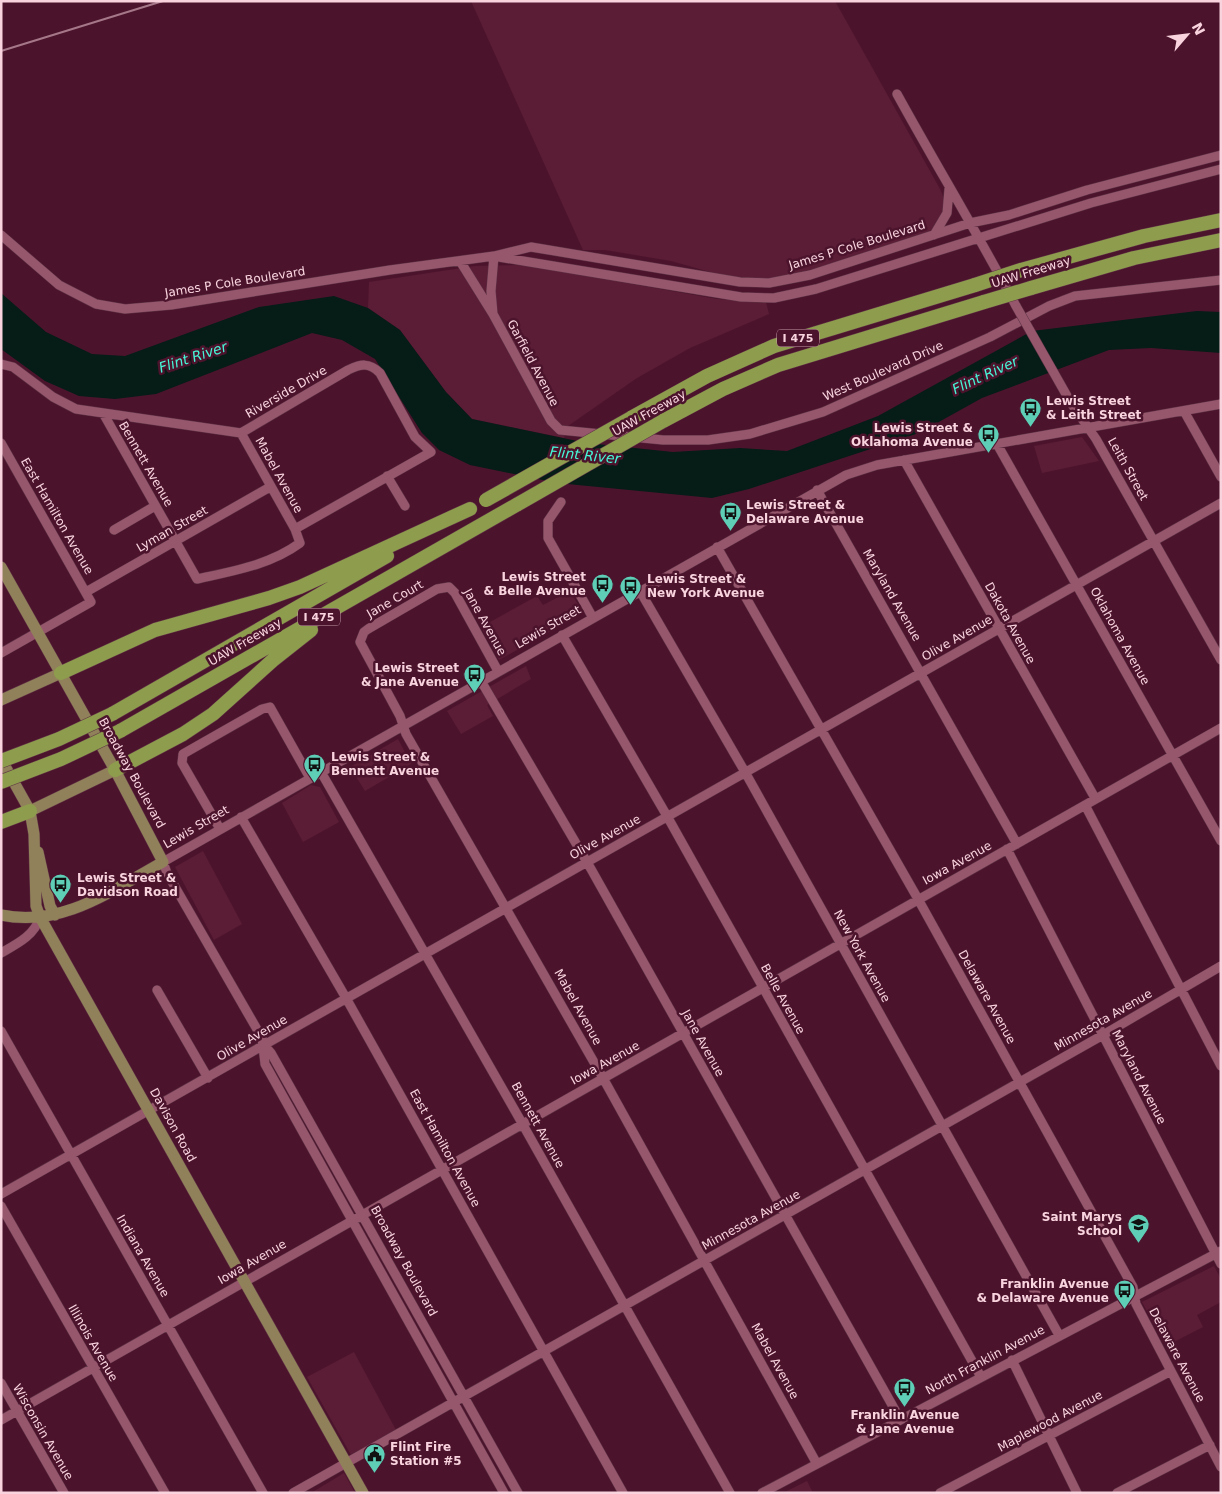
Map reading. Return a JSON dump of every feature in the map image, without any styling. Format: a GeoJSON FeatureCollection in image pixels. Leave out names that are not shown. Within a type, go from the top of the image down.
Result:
{"type":"FeatureCollection","features":[{"type":"Feature","properties":{"kind":"highway","name":"UAW Freeway"},"geometry":{"type":"LineString","coordinates":[[1,760],[59,739],[112,714],[715,371],[774,346],[1021,270],[1144,236],[1221,220]]}},
{"type":"Feature","properties":{"kind":"highway","name":"UAW Freeway"},"geometry":{"type":"LineString","coordinates":[[1,782],[83,750],[120,731],[663,421],[730,385],[778,365],[1031,288],[1134,258],[1221,240]]}},
{"type":"Feature","properties":{"kind":"highway"},"geometry":{"type":"LineString","coordinates":[[61,673],[155,630],[269,598],[300,587],[470,509]]}},
{"type":"Feature","properties":{"kind":"highway"},"geometry":{"type":"LineString","coordinates":[[115,770],[183,734],[213,714],[278,656],[360,594]]}},
{"type":"Feature","properties":{"kind":"highway"},"geometry":{"type":"LineString","coordinates":[[1,822],[30,812]]}},
{"type":"Feature","properties":{"kind":"main road","name":"Broadway Boulevard"},"geometry":{"type":"LineString","coordinates":[[1,567],[115,770],[163,862]]}},
{"type":"Feature","properties":{"kind":"main road"},"geometry":{"type":"LineString","coordinates":[[1,700],[61,673]]}},
{"type":"Feature","properties":{"kind":"main road","name":"Davison Road"},"geometry":{"type":"LineString","coordinates":[[1,760],[30,812],[34,834],[34,887],[36,906],[40,917],[363,1493]]}},
{"type":"Feature","properties":{"kind":"main road"},"geometry":{"type":"LineString","coordinates":[[30,812],[115,770]]}},
{"type":"Feature","properties":{"kind":"main road"},"geometry":{"type":"LineString","coordinates":[[34,834],[50,906],[55,915]]}},
{"type":"Feature","properties":{"kind":"main road","name":"Lewis Street"},"geometry":{"type":"LineString","coordinates":[[1,915],[40,917],[55,915],[87,904],[163,862]]}},
{"type":"Feature","properties":{"kind":"street","name":"Leith Street"},"geometry":{"type":"LineString","coordinates":[[897,94],[949,189],[980,238],[1071,404],[1088,428],[1221,660]]}},
{"type":"Feature","properties":{"kind":"street","name":"James P Cole Boulevard"},"geometry":{"type":"LineString","coordinates":[[1,235],[59,286],[96,304],[125,309],[170,306],[494,256],[531,247],[740,282],[769,283],[810,275],[970,223],[1009,215],[1087,190],[1221,155]]}},
{"type":"Feature","properties":{"kind":"street","name":"James P Cole Boulevard"},"geometry":{"type":"LineString","coordinates":[[494,256],[741,297],[774,298],[816,289],[1091,203],[1221,169]]}},
{"type":"Feature","properties":{"kind":"street"},"geometry":{"type":"LineString","coordinates":[[934,235],[947,213],[949,189]]}},
{"type":"Feature","properties":{"kind":"street","name":"Garfield Avenue"},"geometry":{"type":"LineString","coordinates":[[494,256],[491,291],[494,314],[551,421]]}},
{"type":"Feature","properties":{"kind":"street"},"geometry":{"type":"LineString","coordinates":[[460,260],[494,314]]}},
{"type":"Feature","properties":{"kind":"street","name":"West Boulevard Drive"},"geometry":{"type":"LineString","coordinates":[[551,421],[560,430],[663,440],[708,440],[750,434],[824,412],[990,337],[1049,306],[1075,296],[1221,280]]}},
{"type":"Feature","properties":{"kind":"street","name":"Riverside Drive"},"geometry":{"type":"LineString","coordinates":[[1,364],[13,366],[53,397],[76,409],[240,433],[348,370],[361,364],[368,364],[380,373],[415,437],[431,452],[387,476]]}},
{"type":"Feature","properties":{"kind":"street","name":"Lewis Street"},"geometry":{"type":"LineString","coordinates":[[163,862],[817,490],[861,469],[1221,404]]}},
{"type":"Feature","properties":{"kind":"street"},"geometry":{"type":"LineString","coordinates":[[1184,411],[1221,477]]}},
{"type":"Feature","properties":{"kind":"street","name":"Bennett Avenue"},"geometry":{"type":"LineString","coordinates":[[102,413],[197,579],[260,564],[287,552],[300,543],[295,530]]}},
{"type":"Feature","properties":{"kind":"street","name":"Mabel Avenue"},"geometry":{"type":"LineString","coordinates":[[240,433],[295,530]]}},
{"type":"Feature","properties":{"kind":"street","name":"East Hamilton Avenue"},"geometry":{"type":"LineString","coordinates":[[1,443],[91,602],[38,632]]}},
{"type":"Feature","properties":{"kind":"street","name":"Oklahoma Avenue"},"geometry":{"type":"LineString","coordinates":[[997,444],[1221,841]]}},
{"type":"Feature","properties":{"kind":"street","name":"Dakota Avenue"},"geometry":{"type":"LineString","coordinates":[[904,460],[1095,798]]}},
{"type":"Feature","properties":{"kind":"street"},"geometry":{"type":"LineString","coordinates":[[295,530],[387,476],[405,506]]}},
{"type":"Feature","properties":{"kind":"street","name":"Lyman Street"},"geometry":{"type":"LineString","coordinates":[[86,592],[270,488]]}},
{"type":"Feature","properties":{"kind":"street","name":"Maryland Avenue"},"geometry":{"type":"LineString","coordinates":[[817,490],[1017,844]]}},
{"type":"Feature","properties":{"kind":"street"},"geometry":{"type":"LineString","coordinates":[[561,502],[548,522],[548,538],[593,618]]}},
{"type":"Feature","properties":{"kind":"street","name":"Olive Avenue"},"geometry":{"type":"LineString","coordinates":[[1,1194],[1221,503]]}},
{"type":"Feature","properties":{"kind":"street"},"geometry":{"type":"LineString","coordinates":[[114,530],[155,506]]}},
{"type":"Feature","properties":{"kind":"street","name":"Delaware Avenue"},"geometry":{"type":"LineString","coordinates":[[717,547],[918,899],[1133,1287],[1136,1304],[1221,1467]]}},
{"type":"Feature","properties":{"kind":"street","name":"Jane Court"},"geometry":{"type":"LineString","coordinates":[[360,642],[364,632],[368,629],[436,589],[449,587]]}},
{"type":"Feature","properties":{"kind":"street","name":"Jane Avenue"},"geometry":{"type":"LineString","coordinates":[[449,587],[456,593],[498,671]]}},
{"type":"Feature","properties":{"kind":"street","name":"New York Avenue"},"geometry":{"type":"LineString","coordinates":[[640,591],[745,772],[1059,1335]]}},
{"type":"Feature","properties":{"kind":"street"},"geometry":{"type":"LineString","coordinates":[[1,653],[38,632]]}},
{"type":"Feature","properties":{"kind":"street","name":"Belle Avenue"},"geometry":{"type":"LineString","coordinates":[[562,635],[667,816],[981,1376]]}},
{"type":"Feature","properties":{"kind":"street","name":"Mabel Avenue"},"geometry":{"type":"LineString","coordinates":[[360,642],[403,725],[603,1078],[817,1464]]}},
{"type":"Feature","properties":{"kind":"street","name":"Jane Avenue"},"geometry":{"type":"LineString","coordinates":[[482,681],[587,862],[900,1419]]}},
{"type":"Feature","properties":{"kind":"street"},"geometry":{"type":"LineString","coordinates":[[220,830],[182,763],[183,754],[262,709],[270,707],[310,778]]}},
{"type":"Feature","properties":{"kind":"street","name":"Iowa Avenue"},"geometry":{"type":"LineString","coordinates":[[1,1420],[1221,728]]}},
{"type":"Feature","properties":{"kind":"street","name":"Bennett Avenue"},"geometry":{"type":"LineString","coordinates":[[321,772],[426,952],[730,1493]]}},
{"type":"Feature","properties":{"kind":"street"},"geometry":{"type":"LineString","coordinates":[[1085,805],[1221,1066]]}},
{"type":"Feature","properties":{"kind":"street","name":"East Hamilton Avenue"},"geometry":{"type":"LineString","coordinates":[[241,817],[346,998],[623,1493]]}},
{"type":"Feature","properties":{"kind":"street","name":"Maryland Avenue"},"geometry":{"type":"LineString","coordinates":[[1007,849],[1103,1036],[1218,1252],[1221,1264]]}},
{"type":"Feature","properties":{"kind":"street","name":"Broadway Boulevard"},"geometry":{"type":"LineString","coordinates":[[163,862],[166,872],[262,1038],[265,1064],[504,1493]]}},
{"type":"Feature","properties":{"kind":"street"},"geometry":{"type":"LineString","coordinates":[[1,953],[32,933],[37,927],[40,917]]}},
{"type":"Feature","properties":{"kind":"street","name":"Minnesota Avenue"},"geometry":{"type":"LineString","coordinates":[[293,1493],[1103,1036],[1221,966]]}},
{"type":"Feature","properties":{"kind":"street"},"geometry":{"type":"LineString","coordinates":[[157,990],[208,1078]]}},
{"type":"Feature","properties":{"kind":"street","name":"Indiana Avenue"},"geometry":{"type":"LineString","coordinates":[[1,1031],[263,1493]]}},
{"type":"Feature","properties":{"kind":"street","name":"Broadway Boulevard"},"geometry":{"type":"LineString","coordinates":[[264,1045],[271,1053],[518,1493]]}},
{"type":"Feature","properties":{"kind":"street"},"geometry":{"type":"LineString","coordinates":[[303,1134],[313,1128]]}},
{"type":"Feature","properties":{"kind":"street","name":"Illinois Avenue"},"geometry":{"type":"LineString","coordinates":[[1,1206],[164,1493]]}},
{"type":"Feature","properties":{"kind":"street","name":"North Franklin Avenue"},"geometry":{"type":"LineString","coordinates":[[762,1493],[1218,1252]]}},
{"type":"Feature","properties":{"kind":"street"},"geometry":{"type":"LineString","coordinates":[[1012,1360],[1077,1493]]}},
{"type":"Feature","properties":{"kind":"street","name":"Maplewood Avenue"},"geometry":{"type":"LineString","coordinates":[[940,1493],[1171,1371]]}},
{"type":"Feature","properties":{"kind":"street","name":"Wisconsin Avenue"},"geometry":{"type":"LineString","coordinates":[[1,1383],[64,1493]]}},
{"type":"Feature","properties":{"kind":"street"},"geometry":{"type":"LineString","coordinates":[[1117,1493],[1210,1445]]}},
{"type":"Feature","properties":{"kind":"shaded area"},"geometry":{"type":"Polygon","coordinates":[[[471,1],[835,1],[940,189],[943,196],[943,211],[932,230],[927,233],[818,268],[776,278],[747,279],[721,275],[671,261],[605,250],[583,250],[471,1]]]}},
{"type":"Feature","properties":{"kind":"shaded area"},"geometry":{"type":"Polygon","coordinates":[[[525,265],[717,299],[766,302],[769,314],[690,348],[637,378],[568,426],[564,438],[472,419],[446,392],[400,330],[368,308],[369,282],[475,266],[525,265]]]}},
{"type":"Feature","properties":{"kind":"shaded area"},"geometry":{"type":"Polygon","coordinates":[[[1082,437],[1099,461],[1042,473],[1034,446],[1082,437]]]}},
{"type":"Feature","properties":{"kind":"shaded area"},"geometry":{"type":"Polygon","coordinates":[[[570,591],[583,613],[499,660],[481,627],[537,596],[543,605],[570,591]]]}},
{"type":"Feature","properties":{"kind":"shaded area"},"geometry":{"type":"Polygon","coordinates":[[[526,666],[531,679],[487,705],[493,716],[461,734],[447,711],[526,666]]]}},
{"type":"Feature","properties":{"kind":"shaded area"},"geometry":{"type":"Polygon","coordinates":[[[398,739],[411,764],[365,791],[350,767],[398,739]]]}},
{"type":"Feature","properties":{"kind":"shaded area"},"geometry":{"type":"Polygon","coordinates":[[[311,785],[320,787],[339,822],[303,842],[282,803],[311,785]]]}},
{"type":"Feature","properties":{"kind":"shaded area"},"geometry":{"type":"Polygon","coordinates":[[[203,851],[242,924],[214,940],[175,867],[203,851]]]}},
{"type":"Feature","properties":{"kind":"shaded area"},"geometry":{"type":"Polygon","coordinates":[[[1214,1266],[1221,1279],[1221,1302],[1197,1315],[1203,1327],[1166,1346],[1142,1302],[1214,1266]]]}},
{"type":"Feature","properties":{"kind":"shaded area"},"geometry":{"type":"Polygon","coordinates":[[[354,1352],[396,1430],[351,1455],[307,1377],[354,1352]]]}},
{"type":"Feature","properties":{"kind":"shaded area"},"geometry":{"type":"Polygon","coordinates":[[[344,1473],[355,1493],[311,1493],[344,1473]]]}},
{"type":"Feature","properties":{"kind":"shaded area"},"geometry":{"type":"Polygon","coordinates":[[[807,1481],[813,1493],[783,1493],[807,1481]]]}},
{"type":"Feature","properties":{"kind":"water","name":"Flint River"},"geometry":{"type":"Polygon","coordinates":[[[1,293],[46,332],[92,354],[125,356],[259,307],[334,296],[368,308],[400,330],[446,392],[472,419],[587,443],[673,452],[740,448],[787,451],[878,416],[1032,331],[1197,311],[1221,312],[1221,353],[1151,348],[1109,350],[982,398],[919,433],[749,489],[712,498],[557,483],[470,465],[439,450],[422,433],[375,359],[342,340],[312,333],[156,394],[115,399],[79,396],[45,381],[1,349],[1,293]]]}},
{"type":"Feature","properties":{"kind":"railway"},"geometry":{"type":"LineString","coordinates":[[1,51],[163,1]]}},
{"type":"Feature","properties":{"kind":"place","name":"Lewis Street & Leith Street"},"geometry":{"type":"Point","coordinates":[1030,427]}},
{"type":"Feature","properties":{"kind":"place","name":"Lewis Street & Oklahoma Avenue"},"geometry":{"type":"Point","coordinates":[989,454]}},
{"type":"Feature","properties":{"kind":"place","name":"Lewis Street & Delaware Avenue"},"geometry":{"type":"Point","coordinates":[730,531]}},
{"type":"Feature","properties":{"kind":"place","name":"Lewis Street & Belle Avenue"},"geometry":{"type":"Point","coordinates":[602,603]}},
{"type":"Feature","properties":{"kind":"place","name":"Lewis Street & New York Avenue"},"geometry":{"type":"Point","coordinates":[631,605]}},
{"type":"Feature","properties":{"kind":"place","name":"Lewis Street & Jane Avenue"},"geometry":{"type":"Point","coordinates":[475,694]}},
{"type":"Feature","properties":{"kind":"place","name":"Lewis Street & Bennett Avenue"},"geometry":{"type":"Point","coordinates":[315,783]}},
{"type":"Feature","properties":{"kind":"place","name":"Lewis Street & Davidson Road"},"geometry":{"type":"Point","coordinates":[61,904]}},
{"type":"Feature","properties":{"kind":"place","name":"Saint Marys School"},"geometry":{"type":"Point","coordinates":[1138,1243]}},
{"type":"Feature","properties":{"kind":"place","name":"Franklin Avenue & Delaware Avenue"},"geometry":{"type":"Point","coordinates":[1125,1310]}},
{"type":"Feature","properties":{"kind":"place","name":"Franklin Avenue & Jane Avenue"},"geometry":{"type":"Point","coordinates":[905,1407]}},
{"type":"Feature","properties":{"kind":"place","name":"Flint Fire Station #5"},"geometry":{"type":"Point","coordinates":[374,1473]}}]}
